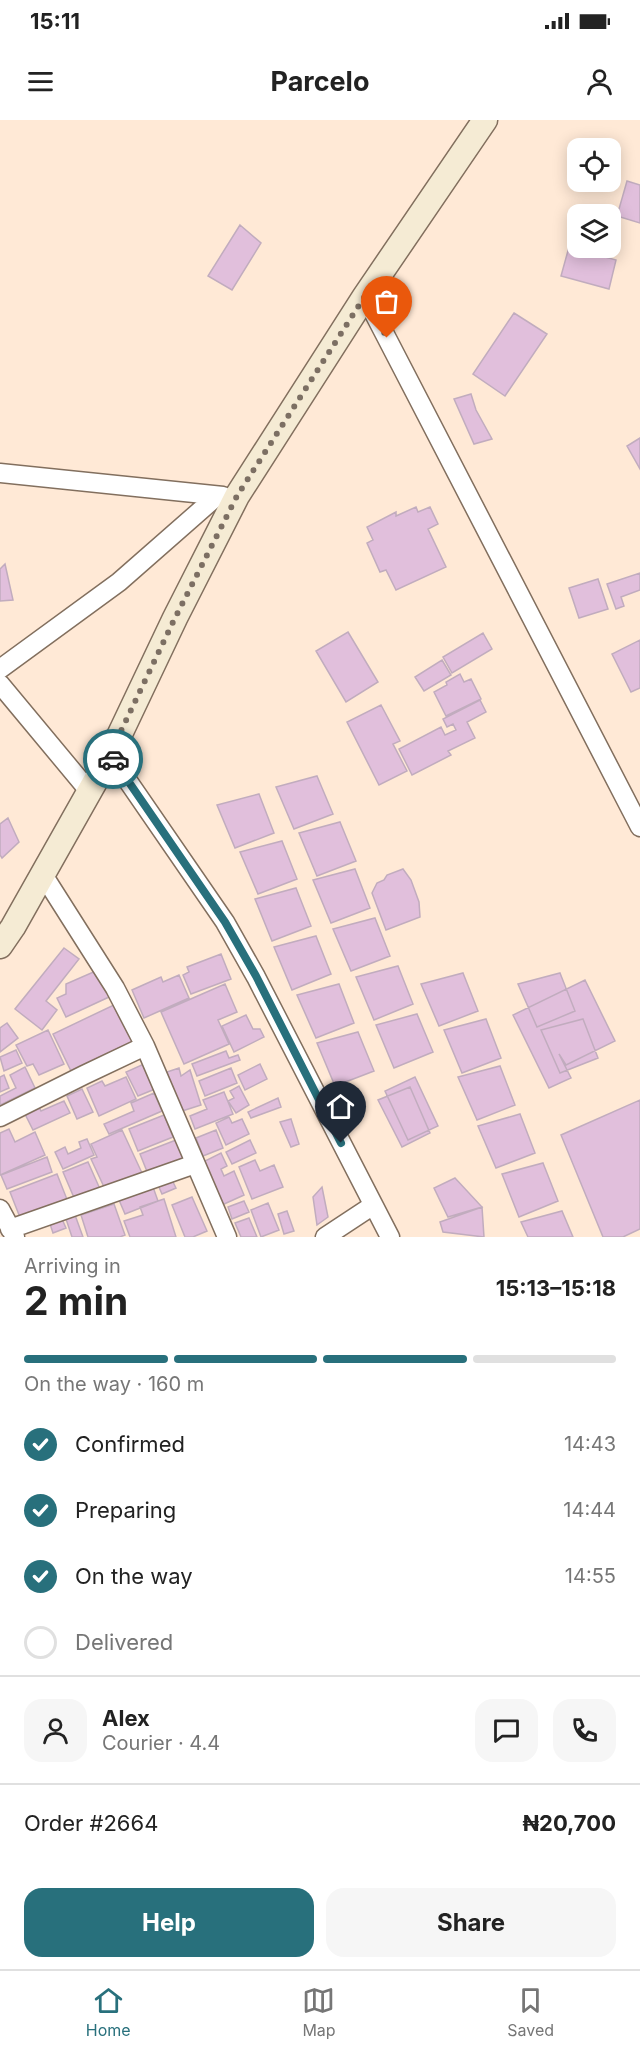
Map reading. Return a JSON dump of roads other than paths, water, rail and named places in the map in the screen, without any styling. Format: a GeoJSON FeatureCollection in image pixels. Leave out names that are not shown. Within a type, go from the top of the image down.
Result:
{"type":"FeatureCollection","features":[{"type":"Feature","properties":{"kind":"street"},"geometry":{"type":"LineString","coordinates":[[0,946],[13,927],[110,754],[175,618],[227,496],[485,120]]}},
{"type":"Feature","properties":{"kind":"street"},"geometry":{"type":"LineString","coordinates":[[365,296],[640,827]]}},
{"type":"Feature","properties":{"kind":"street"},"geometry":{"type":"LineString","coordinates":[[0,473],[227,496]]}},
{"type":"Feature","properties":{"kind":"street"},"geometry":{"type":"LineString","coordinates":[[0,669],[119,582],[227,496]]}},
{"type":"Feature","properties":{"kind":"street"},"geometry":{"type":"LineString","coordinates":[[0,684],[89,791]]}},
{"type":"Feature","properties":{"kind":"street"},"geometry":{"type":"LineString","coordinates":[[110,754],[225,922],[256,976],[372,1206],[390,1237]]}},
{"type":"Feature","properties":{"kind":"street"},"geometry":{"type":"LineString","coordinates":[[42,873],[115,988],[145,1046],[227,1237]]}},
{"type":"Feature","properties":{"kind":"street"},"geometry":{"type":"LineString","coordinates":[[0,1118],[145,1046]]}},
{"type":"Feature","properties":{"kind":"street"},"geometry":{"type":"LineString","coordinates":[[0,1209],[13,1233],[195,1164]]}},
{"type":"Feature","properties":{"kind":"street"},"geometry":{"type":"LineString","coordinates":[[332,1235],[372,1206]]}}]}
